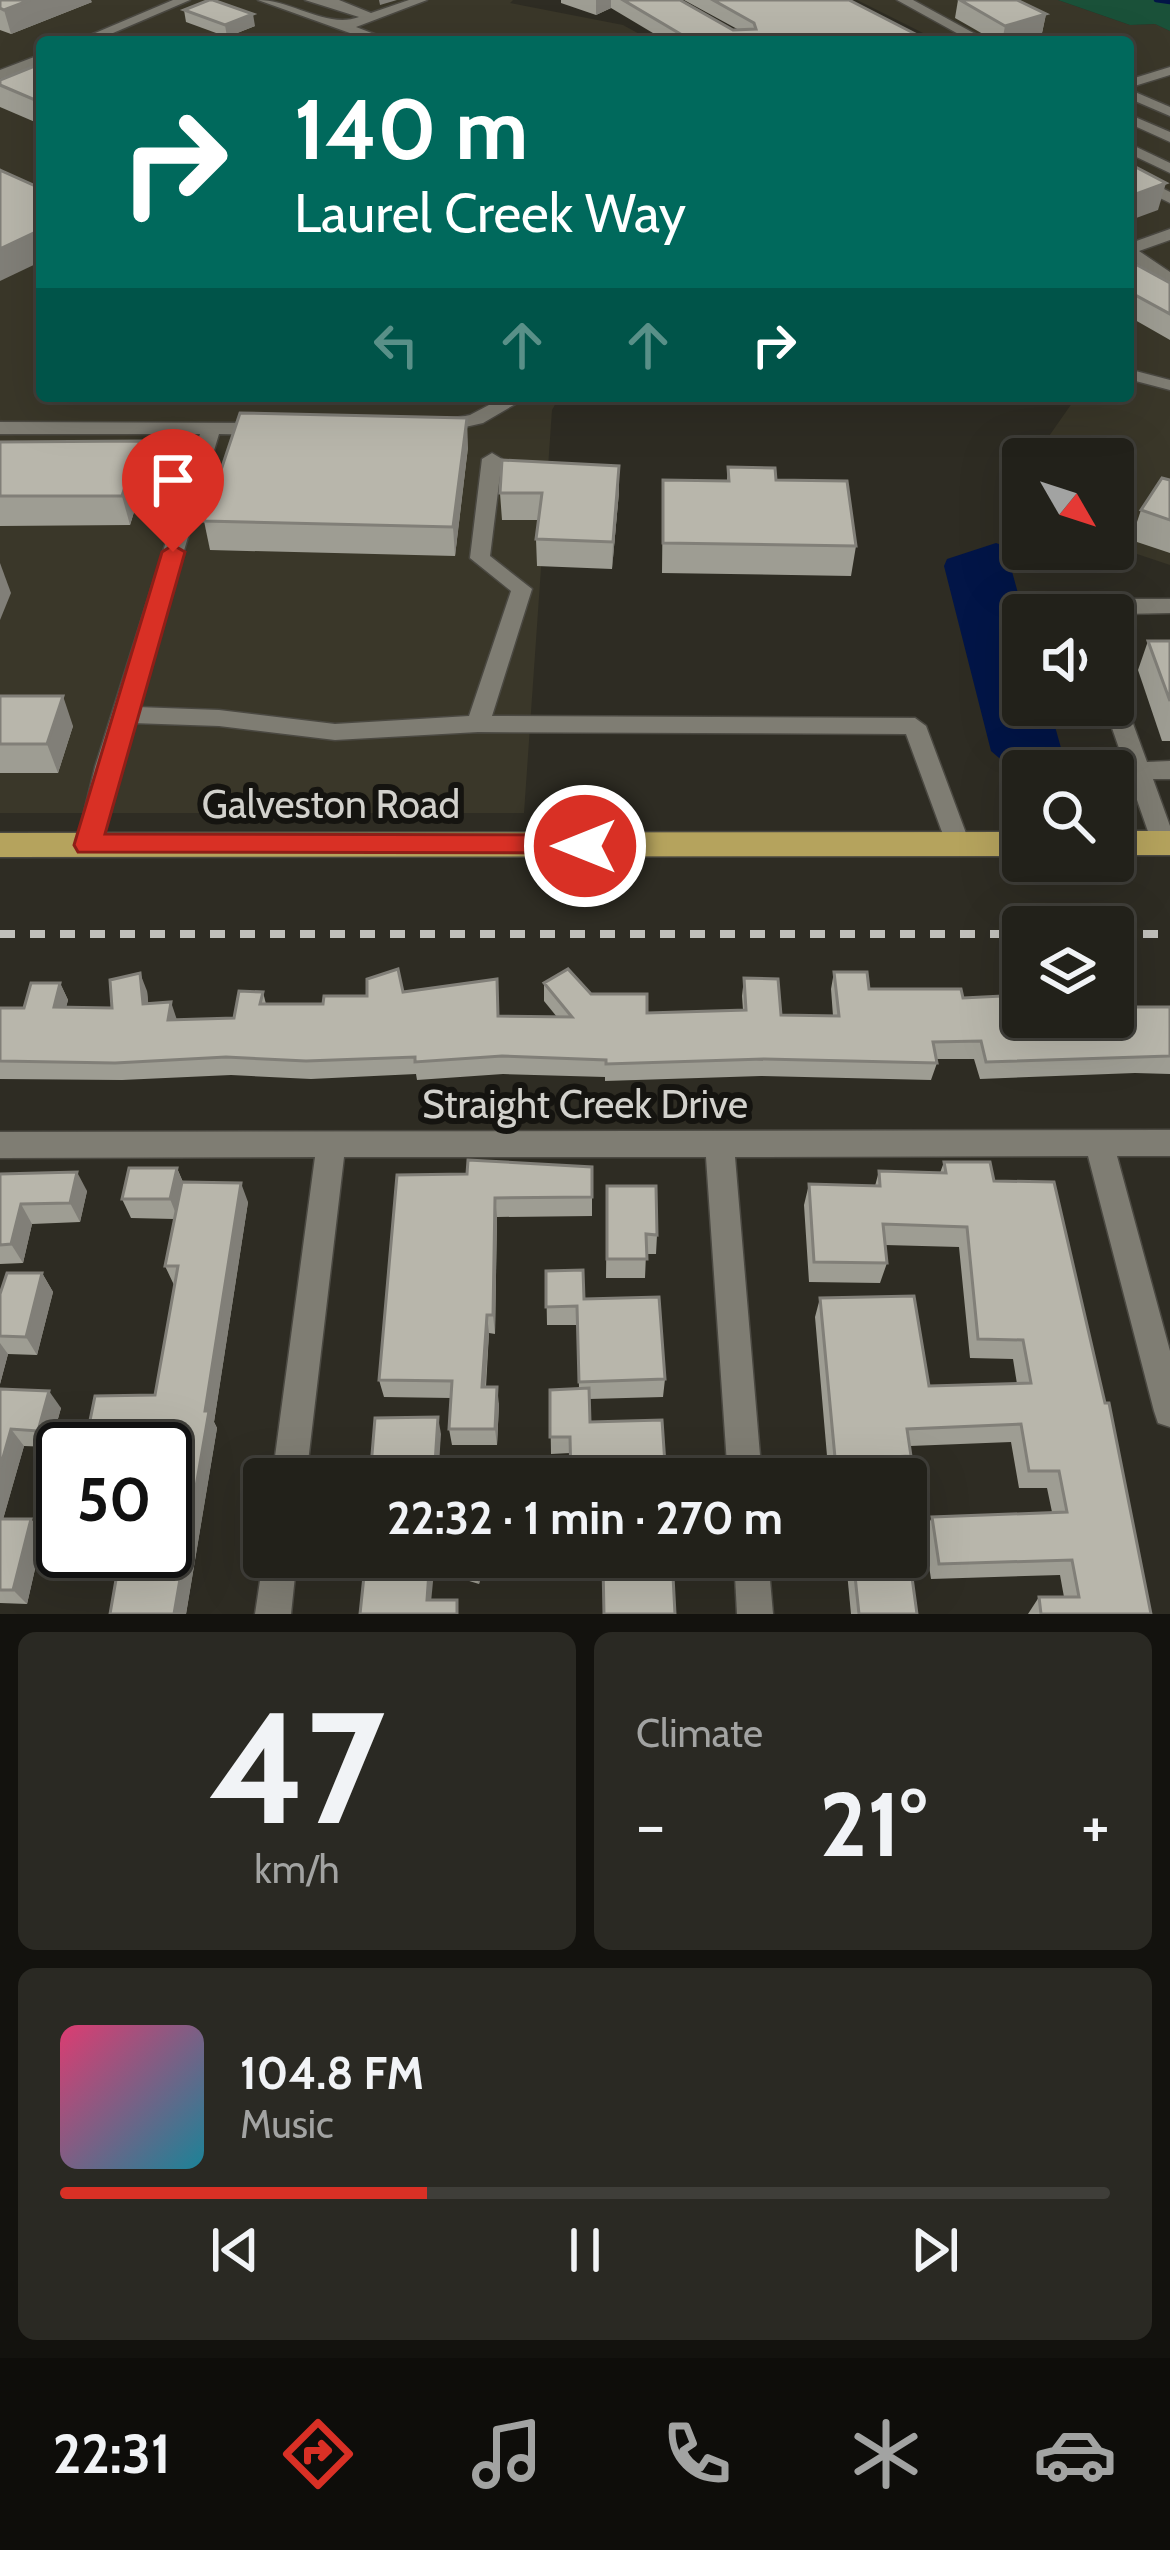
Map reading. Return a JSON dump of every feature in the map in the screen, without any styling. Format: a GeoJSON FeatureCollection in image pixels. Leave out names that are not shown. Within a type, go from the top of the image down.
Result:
{"type":"FeatureCollection","features":[{"type":"Feature","properties":{"kind":"main road"},"geometry":{"type":"LineString","coordinates":[[1134,843],[1167,843]]}},
{"type":"Feature","properties":{"kind":"main road","name":"Galveston Road"},"geometry":{"type":"LineString","coordinates":[[0,845],[1002,844]]}},
{"type":"Feature","properties":{"kind":"street"},"geometry":{"type":"LineString","coordinates":[[96,36],[184,0]]}},
{"type":"Feature","properties":{"kind":"street"},"geometry":{"type":"LineString","coordinates":[[311,0],[337,2],[371,17]]}},
{"type":"Feature","properties":{"kind":"street"},"geometry":{"type":"LineString","coordinates":[[344,27],[421,0]]}},
{"type":"Feature","properties":{"kind":"street"},"geometry":{"type":"LineString","coordinates":[[903,0],[972,36]]}},
{"type":"Feature","properties":{"kind":"street"},"geometry":{"type":"LineString","coordinates":[[270,1],[370,36]]}},
{"type":"Feature","properties":{"kind":"street"},"geometry":{"type":"LineString","coordinates":[[0,75],[36,60]]}},
{"type":"Feature","properties":{"kind":"street"},"geometry":{"type":"LineString","coordinates":[[1134,86],[1170,71]]}},
{"type":"Feature","properties":{"kind":"street"},"geometry":{"type":"LineString","coordinates":[[1134,92],[1170,112]]}},
{"type":"Feature","properties":{"kind":"street"},"geometry":{"type":"LineString","coordinates":[[1134,121],[1170,138]]}},
{"type":"Feature","properties":{"kind":"street"},"geometry":{"type":"LineString","coordinates":[[1134,154],[1170,169]]}},
{"type":"Feature","properties":{"kind":"street"},"geometry":{"type":"LineString","coordinates":[[1134,179],[1170,198]]}},
{"type":"Feature","properties":{"kind":"street"},"geometry":{"type":"LineString","coordinates":[[1134,248],[1170,234]]}},
{"type":"Feature","properties":{"kind":"street"},"geometry":{"type":"LineString","coordinates":[[1134,254],[1170,279]]}},
{"type":"Feature","properties":{"kind":"street"},"geometry":{"type":"LineString","coordinates":[[1134,376],[1170,385]]}},
{"type":"Feature","properties":{"kind":"street"},"geometry":{"type":"LineString","coordinates":[[415,428],[476,419],[509,402]]}},
{"type":"Feature","properties":{"kind":"street"},"geometry":{"type":"LineString","coordinates":[[0,428],[278,429]]}},
{"type":"Feature","properties":{"kind":"street"},"geometry":{"type":"LineString","coordinates":[[88,845],[211,430]]}},
{"type":"Feature","properties":{"kind":"street"},"geometry":{"type":"LineString","coordinates":[[478,724],[522,590],[480,558],[492,459]]}},
{"type":"Feature","properties":{"kind":"street"},"geometry":{"type":"LineString","coordinates":[[1134,606],[1170,606]]}},
{"type":"Feature","properties":{"kind":"street"},"geometry":{"type":"LineString","coordinates":[[124,715],[219,718],[335,732],[478,724],[915,726],[958,844]]}},
{"type":"Feature","properties":{"kind":"street"},"geometry":{"type":"LineString","coordinates":[[1123,726],[1167,843]]}},
{"type":"Feature","properties":{"kind":"street"},"geometry":{"type":"LineString","coordinates":[[1138,770],[1170,770]]}},
{"type":"Feature","properties":{"kind":"street"},"geometry":{"type":"LineString","coordinates":[[292,1458],[332,1143]]}},
{"type":"Feature","properties":{"kind":"street"},"geometry":{"type":"LineString","coordinates":[[719,1143],[743,1458]]}},
{"type":"Feature","properties":{"kind":"street","name":"Straight Creek Drive"},"geometry":{"type":"LineString","coordinates":[[0,1145],[1170,1143]]}},
{"type":"Feature","properties":{"kind":"street"},"geometry":{"type":"LineString","coordinates":[[1099,1144],[1170,1411]]}},
{"type":"Feature","properties":{"kind":"street"},"geometry":{"type":"LineString","coordinates":[[273,1614],[277,1578]]}},
{"type":"Feature","properties":{"kind":"street"},"geometry":{"type":"LineString","coordinates":[[752,1578],[755,1614]]}},
{"type":"Feature","properties":{"kind":"shaded area"},"geometry":{"type":"Polygon","coordinates":[[[0,0],[513,0],[510,3],[623,25],[643,36],[36,36],[36,402],[557,402],[552,410],[524,813],[0,813],[0,0]]]}},
{"type":"Feature","properties":{"kind":"shaded area"},"geometry":{"type":"Polygon","coordinates":[[[857,0],[1058,0],[1130,25],[1155,24],[1170,31],[1170,565],[1134,553],[1134,438],[1048,438],[1073,402],[1134,402],[1134,36],[929,36],[857,0]]]}},
{"type":"Feature","properties":{"kind":"shaded area"},"geometry":{"type":"Polygon","coordinates":[[[1002,545],[1002,570],[1012,570],[1018,594],[1002,594],[1002,726],[1055,726],[1062,750],[1002,750],[1002,761],[991,751],[944,566],[947,559],[1002,545]]]}},
{"type":"Feature","properties":{"kind":"green space"},"geometry":{"type":"Polygon","coordinates":[[[1058,0],[1170,0],[1170,31],[1155,24],[1130,25],[1058,0]]]}},
{"type":"Feature","properties":{"kind":"building"},"geometry":{"type":"Polygon","coordinates":[[[0,0],[30,0],[4,10],[0,0]]]}},
{"type":"Feature","properties":{"kind":"building"},"geometry":{"type":"Polygon","coordinates":[[[209,0],[253,14],[225,25],[184,10],[209,0]]]}},
{"type":"Feature","properties":{"kind":"building"},"geometry":{"type":"Polygon","coordinates":[[[623,0],[680,0],[733,30],[756,29],[754,23],[713,0],[849,0],[919,36],[684,36],[623,0]]]}},
{"type":"Feature","properties":{"kind":"building"},"geometry":{"type":"Polygon","coordinates":[[[960,0],[1017,0],[1046,14],[1005,26],[960,0]]]}},
{"type":"Feature","properties":{"kind":"building"},"geometry":{"type":"Polygon","coordinates":[[[36,65],[36,100],[0,85],[0,80],[36,65]]]}},
{"type":"Feature","properties":{"kind":"building"},"geometry":{"type":"Polygon","coordinates":[[[1134,166],[1166,183],[1134,195],[1134,166]]]}},
{"type":"Feature","properties":{"kind":"building"},"geometry":{"type":"Polygon","coordinates":[[[0,170],[36,186],[36,232],[0,249],[0,170]]]}},
{"type":"Feature","properties":{"kind":"building"},"geometry":{"type":"Polygon","coordinates":[[[1134,263],[1170,283],[1170,314],[1134,294],[1134,263]]]}},
{"type":"Feature","properties":{"kind":"building"},"geometry":{"type":"Polygon","coordinates":[[[240,413],[467,418],[453,527],[204,521],[240,413]]]}},
{"type":"Feature","properties":{"kind":"building"},"geometry":{"type":"Polygon","coordinates":[[[140,441],[122,496],[0,496],[0,442],[140,441]]]}},
{"type":"Feature","properties":{"kind":"building"},"geometry":{"type":"Polygon","coordinates":[[[502,460],[619,466],[613,542],[536,539],[542,493],[500,493],[502,460]]]}},
{"type":"Feature","properties":{"kind":"building"},"geometry":{"type":"Polygon","coordinates":[[[728,467],[775,468],[776,480],[847,481],[856,546],[663,543],[663,480],[729,481],[728,467]]]}},
{"type":"Feature","properties":{"kind":"building"},"geometry":{"type":"Polygon","coordinates":[[[1162,478],[1170,480],[1170,520],[1141,510],[1162,478]]]}},
{"type":"Feature","properties":{"kind":"building"},"geometry":{"type":"Polygon","coordinates":[[[1148,641],[1170,641],[1170,701],[1148,641]]]}},
{"type":"Feature","properties":{"kind":"building"},"geometry":{"type":"Polygon","coordinates":[[[0,696],[63,696],[47,744],[0,744],[0,696]]]}},
{"type":"Feature","properties":{"kind":"building"},"geometry":{"type":"Polygon","coordinates":[[[398,969],[403,992],[497,979],[498,1016],[572,1017],[544,983],[568,969],[591,994],[647,994],[647,1013],[746,1010],[744,978],[778,979],[781,1015],[839,1016],[834,972],[867,972],[869,989],[961,989],[963,998],[1002,996],[1002,1038],[1134,1038],[1134,1007],[1170,1007],[1170,1056],[986,1062],[981,1041],[933,1042],[937,1063],[764,1059],[606,1064],[606,1060],[502,1056],[415,1062],[415,1057],[0,1061],[0,1008],[24,1008],[31,983],[60,983],[54,1007],[112,1008],[110,980],[140,973],[143,1004],[171,1002],[168,1020],[234,1018],[239,991],[263,992],[260,1004],[323,1004],[324,996],[367,996],[367,979],[398,969]]]}},
{"type":"Feature","properties":{"kind":"building"},"geometry":{"type":"Polygon","coordinates":[[[468,1160],[592,1167],[592,1197],[495,1198],[493,1315],[487,1315],[482,1387],[497,1387],[495,1429],[449,1429],[452,1381],[379,1380],[397,1175],[467,1174],[468,1160]]]}},
{"type":"Feature","properties":{"kind":"building"},"geometry":{"type":"Polygon","coordinates":[[[944,1162],[990,1162],[994,1181],[1054,1182],[1105,1403],[1109,1403],[1151,1614],[1041,1614],[1039,1597],[1079,1597],[1072,1560],[939,1564],[932,1517],[1067,1512],[1059,1471],[1029,1471],[1021,1424],[907,1429],[911,1456],[835,1458],[820,1298],[914,1296],[929,1386],[1031,1383],[1023,1340],[978,1339],[967,1227],[883,1224],[887,1263],[814,1262],[809,1184],[880,1186],[879,1171],[946,1173],[944,1162]]]}},
{"type":"Feature","properties":{"kind":"building"},"geometry":{"type":"Polygon","coordinates":[[[129,1168],[177,1168],[170,1199],[122,1199],[129,1168]]]}},
{"type":"Feature","properties":{"kind":"building"},"geometry":{"type":"Polygon","coordinates":[[[77,1172],[70,1203],[21,1204],[11,1244],[0,1245],[0,1174],[77,1172]]]}},
{"type":"Feature","properties":{"kind":"building"},"geometry":{"type":"Polygon","coordinates":[[[182,1182],[241,1183],[192,1510],[192,1422],[90,1422],[95,1396],[155,1395],[178,1266],[165,1266],[182,1182]]]}},
{"type":"Feature","properties":{"kind":"building"},"geometry":{"type":"Polygon","coordinates":[[[607,1186],[656,1186],[657,1235],[646,1234],[647,1259],[607,1259],[607,1186]]]}},
{"type":"Feature","properties":{"kind":"building"},"geometry":{"type":"Polygon","coordinates":[[[583,1270],[584,1299],[659,1297],[665,1379],[579,1382],[577,1306],[546,1307],[546,1271],[583,1270]]]}},
{"type":"Feature","properties":{"kind":"building"},"geometry":{"type":"Polygon","coordinates":[[[7,1273],[42,1273],[26,1337],[0,1336],[0,1294],[7,1273]]]}},
{"type":"Feature","properties":{"kind":"building"},"geometry":{"type":"Polygon","coordinates":[[[589,1388],[590,1422],[662,1420],[665,1458],[570,1458],[570,1437],[550,1437],[550,1390],[589,1388]]]}},
{"type":"Feature","properties":{"kind":"building"},"geometry":{"type":"Polygon","coordinates":[[[0,1389],[49,1391],[36,1431],[11,1429],[0,1468],[0,1389]]]}},
{"type":"Feature","properties":{"kind":"building"},"geometry":{"type":"Polygon","coordinates":[[[438,1417],[435,1458],[372,1458],[375,1418],[438,1417]]]}},
{"type":"Feature","properties":{"kind":"building"},"geometry":{"type":"Polygon","coordinates":[[[0,1519],[31,1519],[13,1590],[0,1590],[0,1519]]]}},
{"type":"Feature","properties":{"kind":"building"},"geometry":{"type":"Polygon","coordinates":[[[116,1578],[180,1578],[174,1614],[110,1614],[116,1578]]]}},
{"type":"Feature","properties":{"kind":"building"},"geometry":{"type":"Polygon","coordinates":[[[364,1578],[429,1578],[427,1600],[457,1600],[457,1614],[360,1614],[364,1578]]]}},
{"type":"Feature","properties":{"kind":"building"},"geometry":{"type":"Polygon","coordinates":[[[603,1578],[673,1578],[675,1614],[604,1614],[603,1578]]]}},
{"type":"Feature","properties":{"kind":"building"},"geometry":{"type":"Polygon","coordinates":[[[855,1578],[912,1578],[917,1614],[859,1614],[855,1578]]]}},
{"type":"Feature","properties":{"kind":"waterway"},"geometry":{"type":"LineString","coordinates":[[1156,0],[1170,2]]}},
{"type":"Feature","properties":{"kind":"railway"},"geometry":{"type":"LineString","coordinates":[[0,934],[1002,934]]}},
{"type":"Feature","properties":{"kind":"railway"},"geometry":{"type":"LineString","coordinates":[[1134,934],[1170,934]]}},
{"type":"Feature","properties":{"kind":"route"},"geometry":{"type":"LineString","coordinates":[[173,552],[88,845],[585,846]]}}]}
